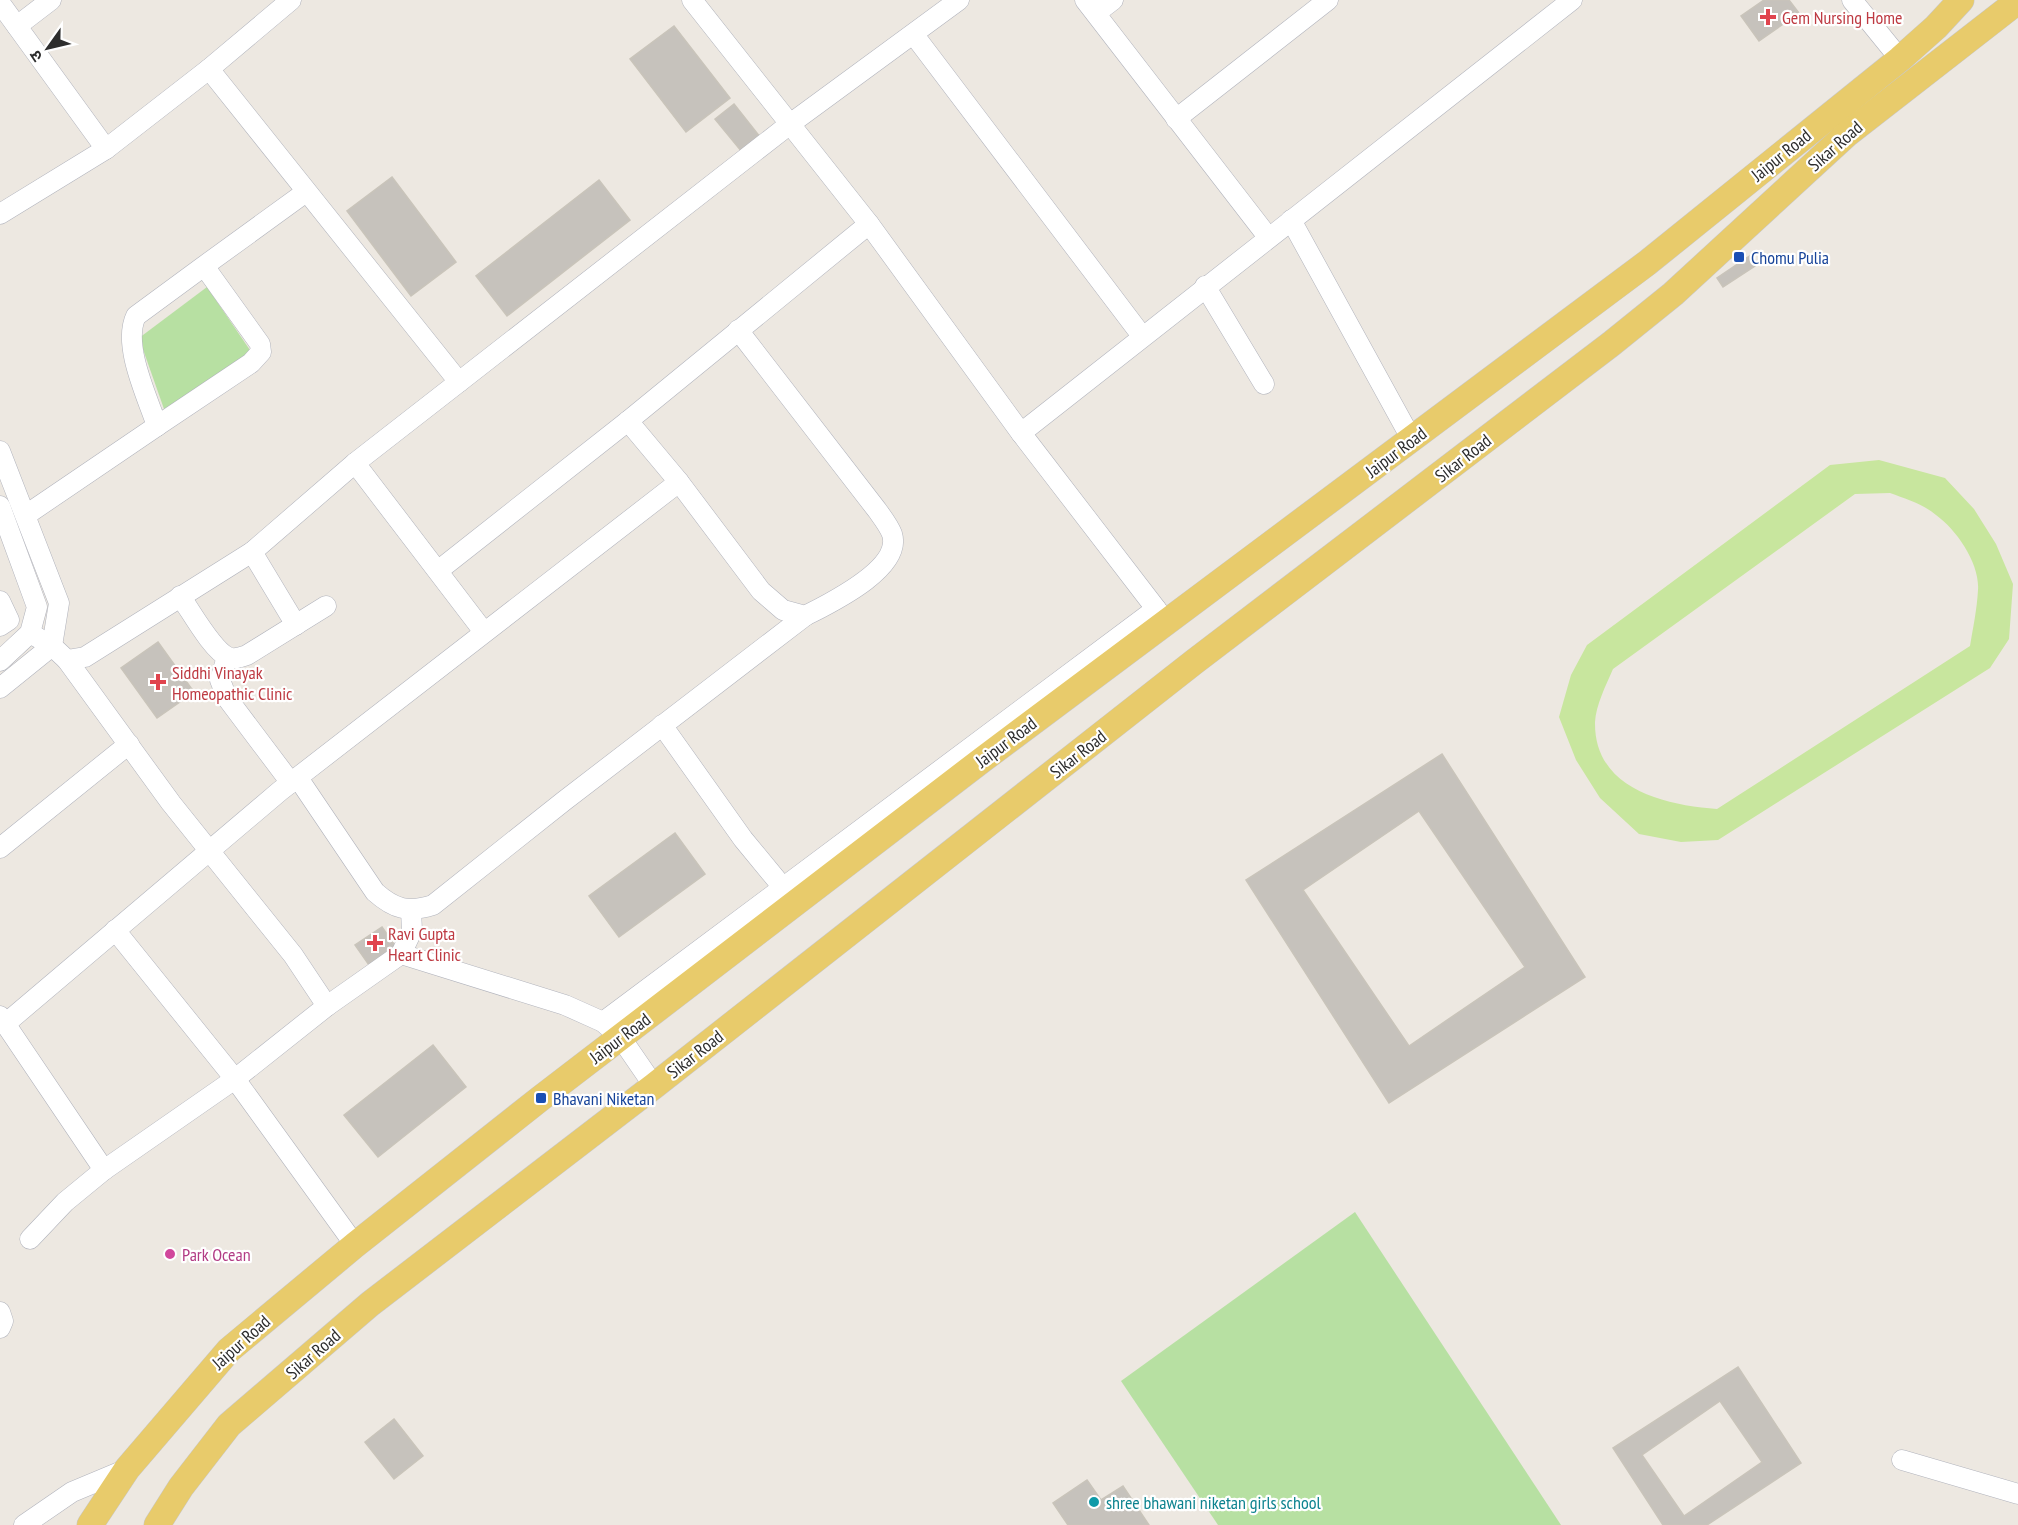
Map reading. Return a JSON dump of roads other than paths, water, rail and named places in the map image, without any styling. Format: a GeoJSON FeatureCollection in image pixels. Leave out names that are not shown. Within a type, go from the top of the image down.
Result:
{"type":"FeatureCollection","features":[{"type":"Feature","properties":{"kind":"main road","name":"Jaipur Road"},"geometry":{"type":"LineString","coordinates":[[90,1525],[127,1469],[229,1350],[612,1030],[1161,616],[1412,440],[1647,263],[1900,59],[1936,27],[1961,0]]}},
{"type":"Feature","properties":{"kind":"main road","name":"Sikar Road"},"geometry":{"type":"LineString","coordinates":[[157,1525],[181,1486],[230,1425],[370,1304],[654,1086],[1194,662],[1611,344],[1673,294],[1847,134],[2018,2]]}},
{"type":"Feature","properties":{"kind":"street"},"geometry":{"type":"LineString","coordinates":[[17,26],[51,0]]}},
{"type":"Feature","properties":{"kind":"street"},"geometry":{"type":"LineString","coordinates":[[0,214],[106,149],[209,69],[291,0]]}},
{"type":"Feature","properties":{"kind":"street"},"geometry":{"type":"LineString","coordinates":[[692,0],[869,224],[1021,433],[1161,616]]}},
{"type":"Feature","properties":{"kind":"street"},"geometry":{"type":"LineString","coordinates":[[67,660],[85,657],[252,552],[355,463],[790,124],[959,0]]}},
{"type":"Feature","properties":{"kind":"street"},"geometry":{"type":"LineString","coordinates":[[1113,0],[1091,7],[1269,237]]}},
{"type":"Feature","properties":{"kind":"street"},"geometry":{"type":"LineString","coordinates":[[1176,118],[1328,0]]}},
{"type":"Feature","properties":{"kind":"street"},"geometry":{"type":"LineString","coordinates":[[1021,433],[1205,286],[1572,0]]}},
{"type":"Feature","properties":{"kind":"street"},"geometry":{"type":"LineString","coordinates":[[1852,0],[1900,59]]}},
{"type":"Feature","properties":{"kind":"street"},"geometry":{"type":"LineString","coordinates":[[0,3],[106,149]]}},
{"type":"Feature","properties":{"kind":"street"},"geometry":{"type":"LineString","coordinates":[[914,34],[1142,336]]}},
{"type":"Feature","properties":{"kind":"street"},"geometry":{"type":"LineString","coordinates":[[209,69],[459,382]]}},
{"type":"Feature","properties":{"kind":"street"},"geometry":{"type":"LineString","coordinates":[[157,426],[130,343],[130,327],[136,316],[306,192]]}},
{"type":"Feature","properties":{"kind":"street"},"geometry":{"type":"LineString","coordinates":[[1291,220],[1412,440]]}},
{"type":"Feature","properties":{"kind":"street"},"geometry":{"type":"LineString","coordinates":[[439,570],[628,422],[869,224]]}},
{"type":"Feature","properties":{"kind":"street"},"geometry":{"type":"LineString","coordinates":[[27,515],[251,363],[261,352],[260,344],[204,266]]}},
{"type":"Feature","properties":{"kind":"street"},"geometry":{"type":"LineString","coordinates":[[1205,286],[1264,384]]}},
{"type":"Feature","properties":{"kind":"street"},"geometry":{"type":"LineString","coordinates":[[227,657],[220,680],[226,698],[294,780],[375,892],[390,905],[411,910],[433,905],[805,616],[847,594],[878,569],[890,553],[892,535],[877,510],[738,330]]}},
{"type":"Feature","properties":{"kind":"street"},"geometry":{"type":"LineString","coordinates":[[628,422],[679,482],[761,591],[783,610],[805,616]]}},
{"type":"Feature","properties":{"kind":"street"},"geometry":{"type":"LineString","coordinates":[[0,451],[27,515],[59,603],[52,646],[0,688]]}},
{"type":"Feature","properties":{"kind":"street"},"geometry":{"type":"LineString","coordinates":[[355,463],[439,570],[484,632]]}},
{"type":"Feature","properties":{"kind":"street"},"geometry":{"type":"LineString","coordinates":[[104,1170],[3,1020],[115,930],[294,780],[679,482]]}},
{"type":"Feature","properties":{"kind":"street"},"geometry":{"type":"LineString","coordinates":[[0,506],[37,607],[30,633],[0,661]]}},
{"type":"Feature","properties":{"kind":"street"},"geometry":{"type":"LineString","coordinates":[[252,552],[296,625]]}},
{"type":"Feature","properties":{"kind":"street"},"geometry":{"type":"LineString","coordinates":[[180,596],[217,648],[227,657],[236,659],[247,655],[326,606]]}},
{"type":"Feature","properties":{"kind":"street"},"geometry":{"type":"LineString","coordinates":[[0,601],[9,620],[0,626]]}},
{"type":"Feature","properties":{"kind":"street"},"geometry":{"type":"LineString","coordinates":[[30,633],[52,646],[67,660],[171,803],[293,955],[327,1006]]}},
{"type":"Feature","properties":{"kind":"street"},"geometry":{"type":"LineString","coordinates":[[662,725],[744,839],[789,895]]}},
{"type":"Feature","properties":{"kind":"street"},"geometry":{"type":"LineString","coordinates":[[0,848],[129,744]]}},
{"type":"Feature","properties":{"kind":"street"},"geometry":{"type":"LineString","coordinates":[[30,1239],[65,1202],[104,1170],[235,1079],[327,1006],[401,954],[412,931],[411,910]]}},
{"type":"Feature","properties":{"kind":"street"},"geometry":{"type":"LineString","coordinates":[[115,930],[235,1079],[355,1245]]}},
{"type":"Feature","properties":{"kind":"street"},"geometry":{"type":"LineString","coordinates":[[401,954],[565,1005],[612,1030],[654,1086]]}},
{"type":"Feature","properties":{"kind":"street"},"geometry":{"type":"LineString","coordinates":[[0,1312],[3,1321],[0,1328]]}},
{"type":"Feature","properties":{"kind":"street"},"geometry":{"type":"LineString","coordinates":[[1902,1460],[2018,1494]]}},
{"type":"Feature","properties":{"kind":"street"},"geometry":{"type":"LineString","coordinates":[[24,1525],[72,1492],[127,1469]]}},
{"type":"Feature","properties":{"kind":"place","name":"Gem Nursing Home"},"geometry":{"type":"Point","coordinates":[1768,17]}},
{"type":"Feature","properties":{"kind":"place","name":"Chomu Pulia"},"geometry":{"type":"Point","coordinates":[1739,257]}},
{"type":"Feature","properties":{"kind":"place","name":"Siddhi Vinayak Homeopathic Clinic"},"geometry":{"type":"Point","coordinates":[158,682]}},
{"type":"Feature","properties":{"kind":"place","name":"Ravi Gupta Heart Clinic"},"geometry":{"type":"Point","coordinates":[375,943]}},
{"type":"Feature","properties":{"kind":"place","name":"Bhavani Niketan"},"geometry":{"type":"Point","coordinates":[541,1098]}},
{"type":"Feature","properties":{"kind":"place","name":"Park Ocean"},"geometry":{"type":"Point","coordinates":[170,1254]}},
{"type":"Feature","properties":{"kind":"place","name":"shree bhawani niketan girls school"},"geometry":{"type":"Point","coordinates":[1094,1502]}}]}
